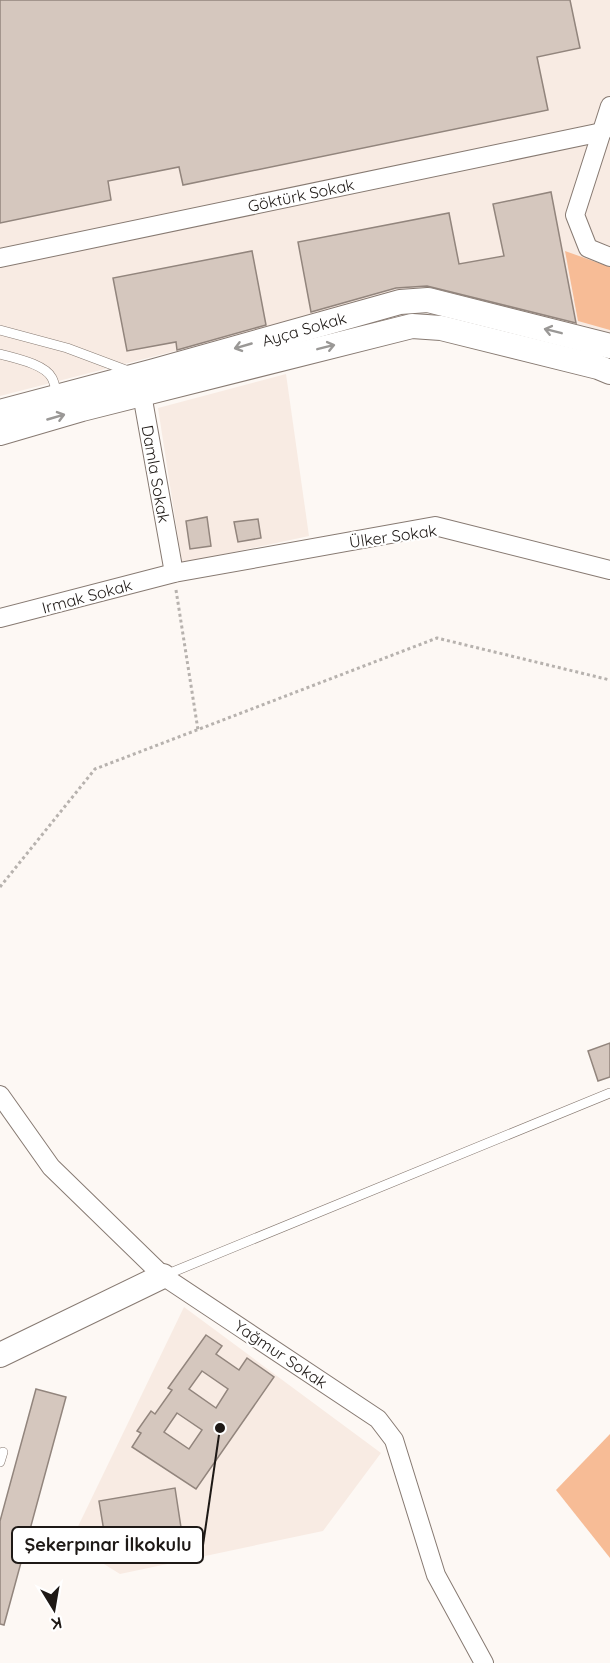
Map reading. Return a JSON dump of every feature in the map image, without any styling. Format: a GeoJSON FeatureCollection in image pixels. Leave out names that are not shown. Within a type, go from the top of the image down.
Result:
{"type":"FeatureCollection","features":[{"type":"Feature","properties":{"kind":"street"},"geometry":{"type":"LineString","coordinates":[[610,106],[574,215],[588,248],[610,257]]}},
{"type":"Feature","properties":{"kind":"street","name":"Göktürk Sokak"},"geometry":{"type":"LineString","coordinates":[[0,258],[602,132]]}},
{"type":"Feature","properties":{"kind":"street","name":"Ayça Sokak"},"geometry":{"type":"LineString","coordinates":[[0,412],[58,397],[141,384],[400,302],[428,300],[610,346]]}},
{"type":"Feature","properties":{"kind":"street"},"geometry":{"type":"LineString","coordinates":[[0,433],[141,384],[412,326],[441,328],[598,367],[610,372]]}},
{"type":"Feature","properties":{"kind":"street","name":"Damla Sokak"},"geometry":{"type":"LineString","coordinates":[[141,384],[174,573]]}},
{"type":"Feature","properties":{"kind":"street","name":"Ülker Sokak"},"geometry":{"type":"LineString","coordinates":[[174,573],[435,526],[610,570]]}},
{"type":"Feature","properties":{"kind":"street","name":"Irmak Sokak"},"geometry":{"type":"LineString","coordinates":[[0,618],[174,573]]}},
{"type":"Feature","properties":{"kind":"street","name":"Yağmur Sokak"},"geometry":{"type":"LineString","coordinates":[[0,1095],[51,1167],[163,1276],[378,1419],[394,1440],[436,1575],[484,1663]]}},
{"type":"Feature","properties":{"kind":"street"},"geometry":{"type":"LineString","coordinates":[[0,1355],[163,1276]]}},
{"type":"Feature","properties":{"kind":"lane"},"geometry":{"type":"LineString","coordinates":[[0,330],[67,348],[141,384]]}},
{"type":"Feature","properties":{"kind":"lane"},"geometry":{"type":"LineString","coordinates":[[0,354],[27,361],[48,372],[52,377],[58,397]]}},
{"type":"Feature","properties":{"kind":"lane"},"geometry":{"type":"LineString","coordinates":[[163,1276],[610,1093]]}},
{"type":"Feature","properties":{"kind":"lane"},"geometry":{"type":"LineString","coordinates":[[0,1462],[3,1452]]}},
{"type":"Feature","properties":{"kind":"path"},"geometry":{"type":"LineString","coordinates":[[174,573],[198,730]]}},
{"type":"Feature","properties":{"kind":"path"},"geometry":{"type":"LineString","coordinates":[[0,887],[95,769],[437,638],[610,680]]}},
{"type":"Feature","properties":{"kind":"shaded area"},"geometry":{"type":"Polygon","coordinates":[[[0,0],[610,0],[610,333],[413,290],[0,396],[0,0]]]}},
{"type":"Feature","properties":{"kind":"shaded area"},"geometry":{"type":"Polygon","coordinates":[[[565,251],[610,267],[610,330],[578,321],[565,251]]]}},
{"type":"Feature","properties":{"kind":"shaded area"},"geometry":{"type":"Polygon","coordinates":[[[286,374],[309,536],[182,563],[158,408],[286,374]]]}},
{"type":"Feature","properties":{"kind":"shaded area"},"geometry":{"type":"Polygon","coordinates":[[[184,1307],[381,1453],[323,1531],[120,1574],[70,1543],[184,1307]]]}},
{"type":"Feature","properties":{"kind":"shaded area"},"geometry":{"type":"Polygon","coordinates":[[[610,1434],[610,1558],[556,1490],[610,1434]]]}},
{"type":"Feature","properties":{"kind":"building"},"geometry":{"type":"Polygon","coordinates":[[[0,0],[570,0],[580,48],[537,57],[548,110],[183,185],[179,167],[108,181],[111,200],[0,223],[0,0]]]}},
{"type":"Feature","properties":{"kind":"building"},"geometry":{"type":"Polygon","coordinates":[[[551,192],[576,323],[427,286],[396,288],[311,312],[298,242],[449,213],[459,264],[504,256],[493,204],[551,192]]]}},
{"type":"Feature","properties":{"kind":"building"},"geometry":{"type":"Polygon","coordinates":[[[252,251],[266,325],[177,350],[176,342],[127,351],[113,278],[252,251]]]}},
{"type":"Feature","properties":{"kind":"building"},"geometry":{"type":"Polygon","coordinates":[[[207,517],[211,546],[190,549],[186,521],[207,517]]]}},
{"type":"Feature","properties":{"kind":"building"},"geometry":{"type":"Polygon","coordinates":[[[258,519],[261,538],[238,542],[234,522],[258,519]]]}},
{"type":"Feature","properties":{"kind":"building"},"geometry":{"type":"Polygon","coordinates":[[[610,1043],[610,1077],[598,1081],[588,1051],[610,1043]]]}},
{"type":"Feature","properties":{"kind":"building"},"geometry":{"type":"Polygon","coordinates":[[[206,1335],[222,1346],[216,1354],[239,1370],[247,1358],[274,1377],[196,1489],[132,1447],[141,1433],[137,1431],[151,1411],[155,1414],[172,1390],[168,1388],[206,1335]],[[202,1371],[189,1389],[216,1408],[228,1389],[202,1371]],[[177,1413],[164,1432],[189,1449],[202,1430],[177,1413]]]}},
{"type":"Feature","properties":{"kind":"building"},"geometry":{"type":"Polygon","coordinates":[[[36,1389],[66,1397],[4,1625],[0,1624],[0,1521],[36,1389]]]}},
{"type":"Feature","properties":{"kind":"building"},"geometry":{"type":"Polygon","coordinates":[[[175,1488],[182,1534],[173,1535],[175,1545],[108,1556],[99,1501],[175,1488]]]}},
{"type":"Feature","properties":{"kind":"place","name":"Şekerpınar İlkokulu"},"geometry":{"type":"Point","coordinates":[220,1428]}}]}
